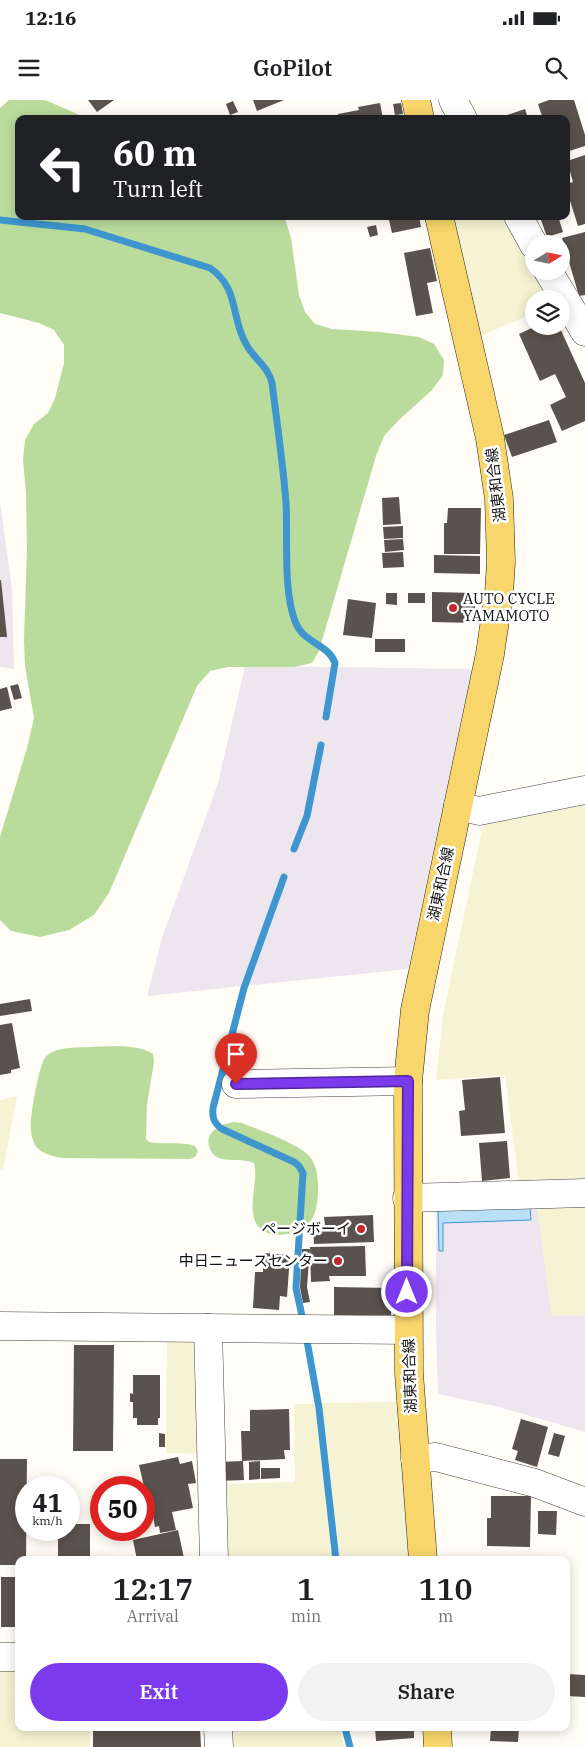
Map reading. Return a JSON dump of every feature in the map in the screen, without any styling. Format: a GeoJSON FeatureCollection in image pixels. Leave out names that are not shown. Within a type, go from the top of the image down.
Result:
{"type":"FeatureCollection","features":[{"type":"Feature","properties":{"kind":"main road"},"geometry":{"type":"LineString","coordinates":[[416,100],[419,115]]}},
{"type":"Feature","properties":{"kind":"main road","name":"湖東和合線"},"geometry":{"type":"LineString","coordinates":[[423,1556],[410,1399],[407,1198],[408,1081],[415,1010],[490,654],[500,585],[501,530],[496,468],[490,438],[439,220]]}},
{"type":"Feature","properties":{"kind":"main road"},"geometry":{"type":"LineString","coordinates":[[437,1731],[438,1747]]}},
{"type":"Feature","properties":{"kind":"street"},"geometry":{"type":"LineString","coordinates":[[453,100],[461,115]]}},
{"type":"Feature","properties":{"kind":"street"},"geometry":{"type":"LineString","coordinates":[[520,220],[528,235]]}},
{"type":"Feature","properties":{"kind":"street"},"geometry":{"type":"LineString","coordinates":[[553,280],[585,332]]}},
{"type":"Feature","properties":{"kind":"street"},"geometry":{"type":"LineString","coordinates":[[458,806],[479,811],[585,790]]}},
{"type":"Feature","properties":{"kind":"street"},"geometry":{"type":"LineString","coordinates":[[236,1084],[408,1081]]}},
{"type":"Feature","properties":{"kind":"street"},"geometry":{"type":"LineString","coordinates":[[407,1198],[585,1193]]}},
{"type":"Feature","properties":{"kind":"street"},"geometry":{"type":"LineString","coordinates":[[0,1326],[408,1330]]}},
{"type":"Feature","properties":{"kind":"street"},"geometry":{"type":"LineString","coordinates":[[208,1328],[214,1556]]}},
{"type":"Feature","properties":{"kind":"street"},"geometry":{"type":"LineString","coordinates":[[415,1459],[436,1457],[536,1483],[585,1502]]}},
{"type":"Feature","properties":{"kind":"street"},"geometry":{"type":"LineString","coordinates":[[0,1657],[15,1657]]}},
{"type":"Feature","properties":{"kind":"street"},"geometry":{"type":"LineString","coordinates":[[218,1731],[219,1747]]}},
{"type":"Feature","properties":{"kind":"shaded area"},"geometry":{"type":"Polygon","coordinates":[[[454,220],[506,220],[525,254],[525,280],[539,280],[545,290],[525,290],[525,317],[481,336],[454,220]]]}},
{"type":"Feature","properties":{"kind":"shaded area"},"geometry":{"type":"Polygon","coordinates":[[[0,502],[12,589],[14,669],[0,667],[0,502]]]}},
{"type":"Feature","properties":{"kind":"shaded area"},"geometry":{"type":"Polygon","coordinates":[[[245,666],[472,669],[408,969],[147,996],[162,938],[218,783],[245,666]]]}},
{"type":"Feature","properties":{"kind":"shaded area"},"geometry":{"type":"Polygon","coordinates":[[[585,801],[585,1182],[519,1185],[505,1075],[436,1080],[443,1015],[484,820],[585,801]]]}},
{"type":"Feature","properties":{"kind":"shaded area"},"geometry":{"type":"Polygon","coordinates":[[[17,1096],[3,1169],[0,1169],[0,1100],[17,1096]]]}},
{"type":"Feature","properties":{"kind":"shaded area"},"geometry":{"type":"Polygon","coordinates":[[[585,1204],[585,1315],[552,1316],[537,1205],[585,1204]]]}},
{"type":"Feature","properties":{"kind":"shaded area"},"geometry":{"type":"Polygon","coordinates":[[[537,1205],[552,1316],[585,1315],[585,1432],[499,1407],[438,1394],[436,1208],[537,1205]]]}},
{"type":"Feature","properties":{"kind":"shaded area"},"geometry":{"type":"Polygon","coordinates":[[[167,1336],[196,1337],[204,1454],[166,1453],[167,1336]]]}},
{"type":"Feature","properties":{"kind":"shaded area"},"geometry":{"type":"Polygon","coordinates":[[[396,1402],[409,1556],[340,1556],[322,1403],[396,1402]]]}},
{"type":"Feature","properties":{"kind":"shaded area"},"geometry":{"type":"Polygon","coordinates":[[[294,1404],[315,1404],[333,1556],[221,1556],[219,1484],[295,1482],[294,1404]]]}},
{"type":"Feature","properties":{"kind":"shaded area"},"geometry":{"type":"Polygon","coordinates":[[[0,1666],[15,1666],[15,1731],[90,1731],[90,1747],[0,1747],[0,1666]]]}},
{"type":"Feature","properties":{"kind":"shaded area"},"geometry":{"type":"Polygon","coordinates":[[[225,1731],[341,1731],[344,1747],[226,1747],[225,1731]]]}},
{"type":"Feature","properties":{"kind":"green space"},"geometry":{"type":"Polygon","coordinates":[[[9,100],[45,100],[80,115],[15,115],[15,220],[285,220],[291,238],[299,295],[305,312],[315,324],[332,329],[419,337],[434,344],[444,360],[443,375],[432,390],[384,436],[376,456],[319,651],[312,663],[294,667],[228,667],[210,671],[197,686],[109,893],[94,915],[69,930],[40,937],[11,931],[0,920],[0,837],[27,748],[34,718],[25,666],[24,640],[27,550],[26,492],[23,460],[25,440],[34,424],[48,413],[55,398],[64,363],[64,345],[54,330],[39,323],[0,313],[0,108],[9,100]]]}},
{"type":"Feature","properties":{"kind":"green space"},"geometry":{"type":"Polygon","coordinates":[[[114,1046],[139,1048],[153,1054],[154,1062],[147,1104],[146,1139],[149,1142],[195,1146],[198,1151],[195,1157],[190,1159],[62,1158],[40,1151],[35,1145],[32,1138],[31,1124],[35,1093],[45,1058],[54,1051],[66,1048],[114,1046]]]}},
{"type":"Feature","properties":{"kind":"green space"},"geometry":{"type":"Polygon","coordinates":[[[234,1122],[242,1123],[289,1142],[310,1157],[314,1163],[318,1178],[318,1197],[315,1213],[307,1225],[292,1233],[275,1235],[267,1233],[256,1223],[253,1209],[254,1163],[216,1157],[208,1143],[210,1135],[215,1129],[234,1122]]]}},
{"type":"Feature","properties":{"kind":"water"},"geometry":{"type":"Polygon","coordinates":[[[530,1207],[531,1220],[443,1223],[443,1251],[439,1251],[438,1210],[530,1207]]]}},
{"type":"Feature","properties":{"kind":"building"},"geometry":{"type":"Polygon","coordinates":[[[88,100],[114,100],[97,112],[88,100]]]}},
{"type":"Feature","properties":{"kind":"building"},"geometry":{"type":"Polygon","coordinates":[[[253,100],[284,100],[257,111],[253,100]]]}},
{"type":"Feature","properties":{"kind":"building"},"geometry":{"type":"Polygon","coordinates":[[[549,100],[574,100],[585,135],[585,146],[570,151],[570,115],[542,115],[538,104],[549,100]]]}},
{"type":"Feature","properties":{"kind":"building"},"geometry":{"type":"Polygon","coordinates":[[[233,101],[238,112],[230,115],[226,104],[233,101]]]}},
{"type":"Feature","properties":{"kind":"building"},"geometry":{"type":"Polygon","coordinates":[[[380,103],[382,115],[338,115],[359,110],[358,107],[380,103]]]}},
{"type":"Feature","properties":{"kind":"building"},"geometry":{"type":"Polygon","coordinates":[[[401,103],[403,114],[395,115],[393,104],[401,103]]]}},
{"type":"Feature","properties":{"kind":"building"},"geometry":{"type":"Polygon","coordinates":[[[525,109],[527,115],[507,115],[525,109]]]}},
{"type":"Feature","properties":{"kind":"building"},"geometry":{"type":"Polygon","coordinates":[[[585,155],[585,224],[578,226],[570,201],[570,183],[573,182],[570,172],[570,160],[585,155]]]}},
{"type":"Feature","properties":{"kind":"building"},"geometry":{"type":"Polygon","coordinates":[[[389,220],[420,220],[421,227],[392,233],[389,220]]]}},
{"type":"Feature","properties":{"kind":"building"},"geometry":{"type":"Polygon","coordinates":[[[541,220],[559,220],[563,232],[546,235],[541,220]]]}},
{"type":"Feature","properties":{"kind":"building"},"geometry":{"type":"Polygon","coordinates":[[[376,225],[378,235],[370,237],[367,227],[376,225]]]}},
{"type":"Feature","properties":{"kind":"building"},"geometry":{"type":"Polygon","coordinates":[[[585,232],[585,295],[579,296],[570,265],[570,236],[585,232]]]}},
{"type":"Feature","properties":{"kind":"building"},"geometry":{"type":"Polygon","coordinates":[[[430,248],[437,281],[427,283],[433,313],[416,316],[404,253],[430,248]]]}},
{"type":"Feature","properties":{"kind":"building"},"geometry":{"type":"Polygon","coordinates":[[[525,331],[525,335],[563,335],[585,383],[585,421],[562,431],[550,405],[566,397],[555,374],[540,381],[519,334],[525,331]]]}},
{"type":"Feature","properties":{"kind":"building"},"geometry":{"type":"Polygon","coordinates":[[[549,420],[557,442],[512,457],[504,435],[549,420]]]}},
{"type":"Feature","properties":{"kind":"building"},"geometry":{"type":"Polygon","coordinates":[[[399,497],[401,524],[383,525],[382,498],[399,497]]]}},
{"type":"Feature","properties":{"kind":"building"},"geometry":{"type":"Polygon","coordinates":[[[448,508],[481,508],[480,554],[444,554],[444,523],[447,523],[448,508]]]}},
{"type":"Feature","properties":{"kind":"building"},"geometry":{"type":"Polygon","coordinates":[[[403,526],[403,538],[384,539],[383,527],[403,526]]]}},
{"type":"Feature","properties":{"kind":"building"},"geometry":{"type":"Polygon","coordinates":[[[403,539],[404,550],[385,552],[384,540],[403,539]]]}},
{"type":"Feature","properties":{"kind":"building"},"geometry":{"type":"Polygon","coordinates":[[[403,552],[404,567],[383,568],[382,553],[403,552]]]}},
{"type":"Feature","properties":{"kind":"building"},"geometry":{"type":"Polygon","coordinates":[[[434,555],[480,556],[480,574],[434,573],[434,555]]]}},
{"type":"Feature","properties":{"kind":"building"},"geometry":{"type":"Polygon","coordinates":[[[1,580],[7,637],[0,637],[1,580]]]}},
{"type":"Feature","properties":{"kind":"building","name":"AUTO CYCLE YAMAMOTO"},"geometry":{"type":"Polygon","coordinates":[[[432,592],[475,593],[475,623],[432,622],[432,592]]]}},
{"type":"Feature","properties":{"kind":"building"},"geometry":{"type":"Polygon","coordinates":[[[386,593],[397,593],[397,605],[386,604],[386,593]]]}},
{"type":"Feature","properties":{"kind":"building"},"geometry":{"type":"Polygon","coordinates":[[[408,593],[425,593],[425,603],[408,603],[408,593]]]}},
{"type":"Feature","properties":{"kind":"building"},"geometry":{"type":"Polygon","coordinates":[[[348,599],[376,603],[372,638],[343,635],[348,599]]]}},
{"type":"Feature","properties":{"kind":"building"},"geometry":{"type":"Polygon","coordinates":[[[375,639],[405,639],[405,652],[375,652],[375,639]]]}},
{"type":"Feature","properties":{"kind":"building"},"geometry":{"type":"Polygon","coordinates":[[[18,684],[22,698],[14,700],[10,686],[18,684]]]}},
{"type":"Feature","properties":{"kind":"building"},"geometry":{"type":"Polygon","coordinates":[[[7,687],[12,708],[0,711],[0,689],[7,687]]]}},
{"type":"Feature","properties":{"kind":"building"},"geometry":{"type":"Polygon","coordinates":[[[30,999],[32,1011],[0,1016],[0,1004],[30,999]]]}},
{"type":"Feature","properties":{"kind":"building"},"geometry":{"type":"Polygon","coordinates":[[[12,1023],[20,1068],[11,1070],[11,1073],[0,1075],[0,1025],[12,1023]]]}},
{"type":"Feature","properties":{"kind":"building"},"geometry":{"type":"Polygon","coordinates":[[[500,1077],[505,1133],[461,1136],[459,1111],[465,1110],[462,1080],[500,1077]]]}},
{"type":"Feature","properties":{"kind":"building"},"geometry":{"type":"Polygon","coordinates":[[[507,1141],[510,1178],[482,1181],[479,1143],[507,1141]]]}},
{"type":"Feature","properties":{"kind":"building"},"geometry":{"type":"Polygon","coordinates":[[[373,1215],[374,1242],[314,1244],[313,1226],[325,1226],[324,1217],[373,1215]]]}},
{"type":"Feature","properties":{"kind":"building","name":"中日ニュースセンター"},"geometry":{"type":"Polygon","coordinates":[[[365,1246],[366,1276],[329,1276],[330,1281],[311,1282],[310,1247],[365,1246]]]}},
{"type":"Feature","properties":{"kind":"building"},"geometry":{"type":"Polygon","coordinates":[[[302,1249],[310,1249],[307,1287],[310,1302],[303,1303],[300,1287],[302,1249]]]}},
{"type":"Feature","properties":{"kind":"building"},"geometry":{"type":"Polygon","coordinates":[[[264,1253],[290,1255],[287,1297],[280,1296],[279,1310],[253,1308],[255,1272],[263,1272],[264,1253]]]}},
{"type":"Feature","properties":{"kind":"building"},"geometry":{"type":"Polygon","coordinates":[[[334,1287],[391,1288],[391,1315],[362,1315],[362,1318],[334,1318],[334,1287]]]}},
{"type":"Feature","properties":{"kind":"building"},"geometry":{"type":"Polygon","coordinates":[[[74,1345],[114,1345],[113,1451],[73,1451],[74,1345]]]}},
{"type":"Feature","properties":{"kind":"building"},"geometry":{"type":"Polygon","coordinates":[[[133,1375],[160,1375],[160,1418],[158,1418],[158,1425],[137,1425],[137,1418],[133,1418],[133,1402],[130,1402],[130,1393],[133,1394],[133,1375]]]}},
{"type":"Feature","properties":{"kind":"building"},"geometry":{"type":"Polygon","coordinates":[[[289,1409],[290,1450],[284,1450],[285,1459],[242,1461],[241,1431],[250,1431],[250,1410],[289,1409]]]}},
{"type":"Feature","properties":{"kind":"building"},"geometry":{"type":"Polygon","coordinates":[[[521,1419],[548,1427],[537,1467],[515,1460],[518,1451],[512,1449],[521,1419]]]}},
{"type":"Feature","properties":{"kind":"building"},"geometry":{"type":"Polygon","coordinates":[[[159,1433],[165,1434],[165,1447],[159,1447],[159,1433]]]}},
{"type":"Feature","properties":{"kind":"building"},"geometry":{"type":"Polygon","coordinates":[[[554,1433],[565,1436],[559,1457],[548,1454],[554,1433]]]}},
{"type":"Feature","properties":{"kind":"building"},"geometry":{"type":"Polygon","coordinates":[[[178,1457],[180,1464],[192,1461],[196,1483],[188,1484],[193,1508],[172,1512],[176,1530],[160,1533],[159,1526],[155,1527],[155,1476],[142,1476],[139,1465],[178,1457]]]}},
{"type":"Feature","properties":{"kind":"building"},"geometry":{"type":"Polygon","coordinates":[[[0,1459],[27,1459],[27,1476],[15,1476],[15,1541],[26,1541],[26,1556],[15,1556],[15,1565],[0,1565],[0,1459]]]}},
{"type":"Feature","properties":{"kind":"building"},"geometry":{"type":"Polygon","coordinates":[[[243,1461],[244,1480],[218,1481],[218,1462],[243,1461]]]}},
{"type":"Feature","properties":{"kind":"building"},"geometry":{"type":"Polygon","coordinates":[[[260,1461],[260,1479],[249,1480],[249,1462],[260,1461]]]}},
{"type":"Feature","properties":{"kind":"building"},"geometry":{"type":"Polygon","coordinates":[[[261,1468],[280,1468],[280,1478],[261,1479],[261,1468]]]}},
{"type":"Feature","properties":{"kind":"building"},"geometry":{"type":"Polygon","coordinates":[[[491,1496],[531,1496],[530,1547],[487,1546],[487,1518],[491,1518],[491,1496]]]}},
{"type":"Feature","properties":{"kind":"building"},"geometry":{"type":"Polygon","coordinates":[[[538,1511],[557,1511],[556,1535],[538,1534],[538,1511]]]}},
{"type":"Feature","properties":{"kind":"building"},"geometry":{"type":"Polygon","coordinates":[[[80,1524],[90,1524],[90,1556],[58,1556],[58,1541],[80,1541],[80,1524]]]}},
{"type":"Feature","properties":{"kind":"building"},"geometry":{"type":"Polygon","coordinates":[[[178,1530],[184,1556],[136,1556],[133,1541],[155,1541],[155,1535],[178,1530]]]}},
{"type":"Feature","properties":{"kind":"building"},"geometry":{"type":"Polygon","coordinates":[[[1,1577],[15,1577],[15,1627],[1,1627],[1,1577]]]}},
{"type":"Feature","properties":{"kind":"building"},"geometry":{"type":"Polygon","coordinates":[[[570,1674],[585,1675],[585,1697],[570,1696],[570,1674]]]}},
{"type":"Feature","properties":{"kind":"building"},"geometry":{"type":"Polygon","coordinates":[[[93,1731],[200,1731],[201,1747],[93,1747],[93,1731]]]}},
{"type":"Feature","properties":{"kind":"building"},"geometry":{"type":"Polygon","coordinates":[[[375,1731],[414,1731],[414,1738],[376,1741],[375,1731]]]}},
{"type":"Feature","properties":{"kind":"building"},"geometry":{"type":"Polygon","coordinates":[[[491,1731],[519,1731],[518,1742],[490,1741],[491,1731]]]}},
{"type":"Feature","properties":{"kind":"waterway"},"geometry":{"type":"LineString","coordinates":[[0,220],[85,229],[210,268],[220,276],[226,285],[241,334],[249,349],[268,372],[272,383],[285,488],[287,579],[291,608],[299,629],[309,639],[327,651],[335,663],[326,717]]}},
{"type":"Feature","properties":{"kind":"waterway"},"geometry":{"type":"LineString","coordinates":[[294,849],[307,816],[321,745]]}},
{"type":"Feature","properties":{"kind":"waterway"},"geometry":{"type":"LineString","coordinates":[[284,877],[244,988],[213,1108],[213,1115],[215,1122],[222,1129],[294,1162],[303,1173],[296,1288],[302,1316]]}},
{"type":"Feature","properties":{"kind":"waterway"},"geometry":{"type":"LineString","coordinates":[[307,1341],[319,1408],[336,1556]]}},
{"type":"Feature","properties":{"kind":"waterway"},"geometry":{"type":"LineString","coordinates":[[346,1731],[350,1747]]}},
{"type":"Feature","properties":{"kind":"place","name":"AUTO CYCLE YAMAMOTO"},"geometry":{"type":"Point","coordinates":[453,608]}},
{"type":"Feature","properties":{"kind":"place","name":"ページボーイ"},"geometry":{"type":"Point","coordinates":[361,1229]}},
{"type":"Feature","properties":{"kind":"place","name":"中日ニュースセンター"},"geometry":{"type":"Point","coordinates":[338,1261]}},
{"type":"Feature","properties":{"kind":"route"},"geometry":{"type":"LineString","coordinates":[[236,1084],[408,1081],[407,1292]]}}]}
